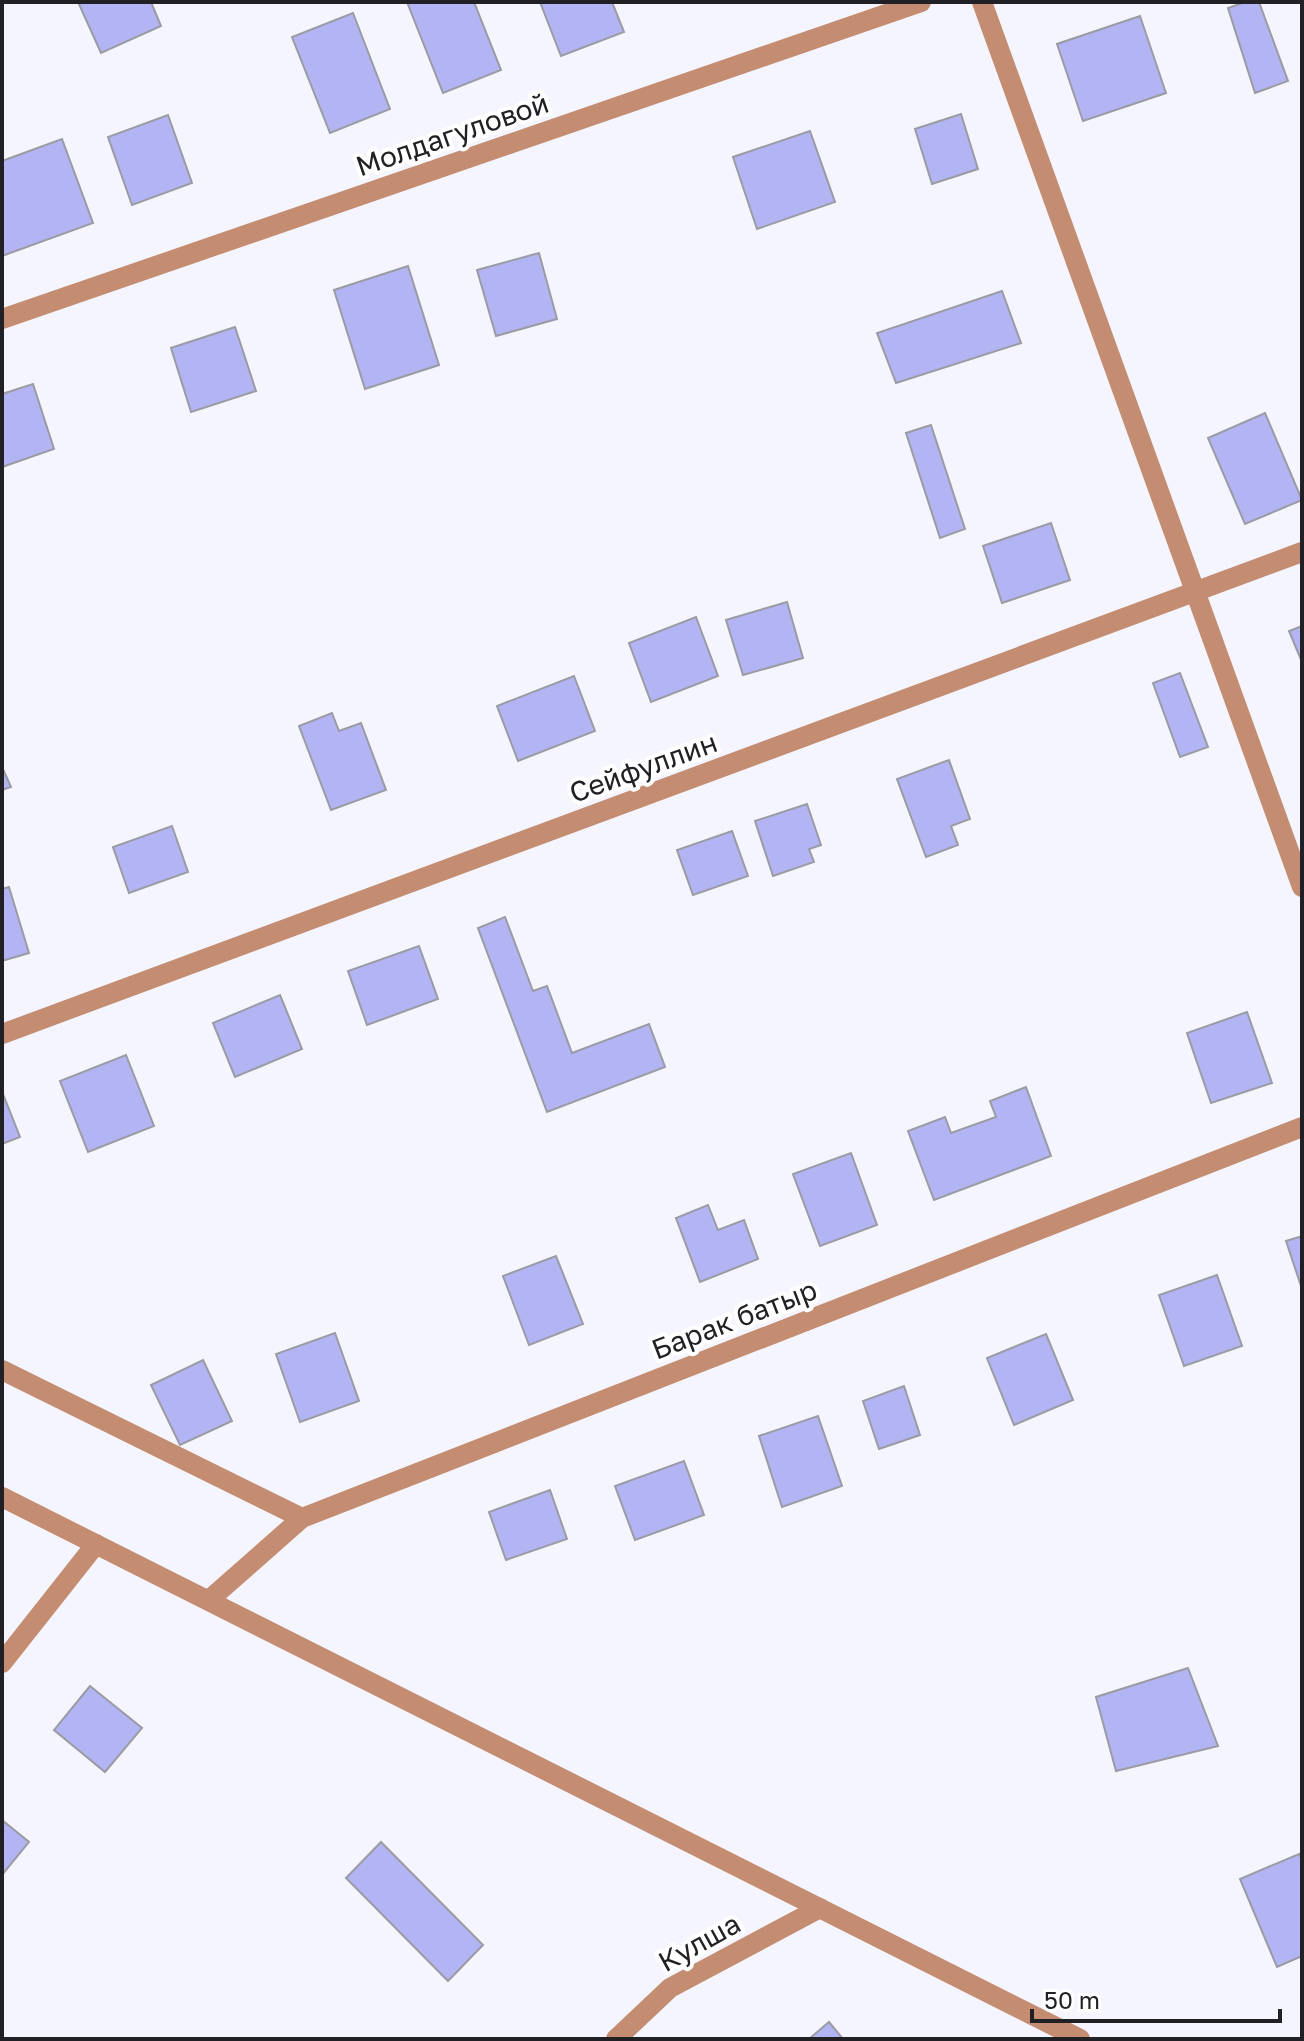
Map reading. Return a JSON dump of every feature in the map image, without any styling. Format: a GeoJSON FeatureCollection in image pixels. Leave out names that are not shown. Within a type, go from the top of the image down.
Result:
{"type":"FeatureCollection","features":[{"type":"Feature","properties":{"kind":"street","name":"Молдагуловой"},"geometry":{"type":"LineString","coordinates":[[2,319],[921,2]]}},
{"type":"Feature","properties":{"kind":"street"},"geometry":{"type":"LineString","coordinates":[[982,2],[1302,887]]}},
{"type":"Feature","properties":{"kind":"street","name":"Сейфуллин"},"geometry":{"type":"LineString","coordinates":[[2,1034],[1302,552]]}},
{"type":"Feature","properties":{"kind":"street","name":"Барак батыр"},"geometry":{"type":"LineString","coordinates":[[209,1600],[302,1518],[1302,1127]]}},
{"type":"Feature","properties":{"kind":"street"},"geometry":{"type":"LineString","coordinates":[[2,1370],[302,1518]]}},
{"type":"Feature","properties":{"kind":"street"},"geometry":{"type":"LineString","coordinates":[[2,1497],[1080,2039]]}},
{"type":"Feature","properties":{"kind":"street"},"geometry":{"type":"LineString","coordinates":[[2,1663],[96,1544]]}},
{"type":"Feature","properties":{"kind":"street","name":"Кулша"},"geometry":{"type":"LineString","coordinates":[[616,2039],[670,1988],[820,1908]]}},
{"type":"Feature","properties":{"kind":"building"},"geometry":{"type":"Polygon","coordinates":[[[78,2],[151,2],[161,26],[101,53],[78,2]]]}},
{"type":"Feature","properties":{"kind":"building"},"geometry":{"type":"Polygon","coordinates":[[[407,2],[474,2],[501,70],[443,93],[407,2]]]}},
{"type":"Feature","properties":{"kind":"building"},"geometry":{"type":"Polygon","coordinates":[[[540,2],[612,2],[624,32],[561,56],[540,2]]]}},
{"type":"Feature","properties":{"kind":"building"},"geometry":{"type":"Polygon","coordinates":[[[1245,2],[1259,2],[1288,81],[1255,93],[1228,8],[1245,2]]]}},
{"type":"Feature","properties":{"kind":"building"},"geometry":{"type":"Polygon","coordinates":[[[353,13],[390,109],[330,133],[292,37],[353,13]]]}},
{"type":"Feature","properties":{"kind":"building"},"geometry":{"type":"Polygon","coordinates":[[[1140,16],[1166,93],[1083,121],[1057,44],[1140,16]]]}},
{"type":"Feature","properties":{"kind":"building"},"geometry":{"type":"Polygon","coordinates":[[[961,114],[978,169],[932,184],[915,129],[961,114]]]}},
{"type":"Feature","properties":{"kind":"building"},"geometry":{"type":"Polygon","coordinates":[[[168,115],[192,183],[132,205],[108,137],[168,115]]]}},
{"type":"Feature","properties":{"kind":"building"},"geometry":{"type":"Polygon","coordinates":[[[810,131],[835,202],[757,229],[733,157],[810,131]]]}},
{"type":"Feature","properties":{"kind":"building"},"geometry":{"type":"Polygon","coordinates":[[[62,139],[93,223],[2,256],[2,161],[62,139]]]}},
{"type":"Feature","properties":{"kind":"building"},"geometry":{"type":"Polygon","coordinates":[[[539,253],[557,319],[496,336],[477,270],[539,253]]]}},
{"type":"Feature","properties":{"kind":"building"},"geometry":{"type":"Polygon","coordinates":[[[408,266],[439,365],[365,389],[334,290],[408,266]]]}},
{"type":"Feature","properties":{"kind":"building"},"geometry":{"type":"Polygon","coordinates":[[[1002,291],[1021,343],[896,383],[877,333],[1002,291]]]}},
{"type":"Feature","properties":{"kind":"building"},"geometry":{"type":"Polygon","coordinates":[[[235,327],[256,391],[191,412],[171,348],[235,327]]]}},
{"type":"Feature","properties":{"kind":"building"},"geometry":{"type":"Polygon","coordinates":[[[33,384],[54,449],[2,467],[2,394],[33,384]]]}},
{"type":"Feature","properties":{"kind":"building"},"geometry":{"type":"Polygon","coordinates":[[[1265,413],[1302,500],[1245,524],[1208,438],[1265,413]]]}},
{"type":"Feature","properties":{"kind":"building"},"geometry":{"type":"Polygon","coordinates":[[[931,425],[965,529],[940,538],[906,433],[931,425]]]}},
{"type":"Feature","properties":{"kind":"building"},"geometry":{"type":"Polygon","coordinates":[[[1051,523],[1070,580],[1002,603],[983,546],[1051,523]]]}},
{"type":"Feature","properties":{"kind":"building"},"geometry":{"type":"Polygon","coordinates":[[[787,602],[803,658],[743,675],[726,620],[787,602]]]}},
{"type":"Feature","properties":{"kind":"building"},"geometry":{"type":"Polygon","coordinates":[[[696,617],[718,676],[651,702],[629,643],[696,617]]]}},
{"type":"Feature","properties":{"kind":"building"},"geometry":{"type":"Polygon","coordinates":[[[1302,626],[1302,662],[1289,631],[1302,626]]]}},
{"type":"Feature","properties":{"kind":"building"},"geometry":{"type":"Polygon","coordinates":[[[1180,673],[1208,747],[1180,757],[1153,683],[1180,673]]]}},
{"type":"Feature","properties":{"kind":"building"},"geometry":{"type":"Polygon","coordinates":[[[574,676],[595,731],[518,761],[497,706],[574,676]]]}},
{"type":"Feature","properties":{"kind":"building"},"geometry":{"type":"Polygon","coordinates":[[[332,713],[339,731],[361,723],[386,790],[331,810],[299,726],[332,713]]]}},
{"type":"Feature","properties":{"kind":"building"},"geometry":{"type":"Polygon","coordinates":[[[949,760],[970,819],[951,826],[958,845],[926,857],[897,779],[949,760]]]}},
{"type":"Feature","properties":{"kind":"building"},"geometry":{"type":"Polygon","coordinates":[[[2,767],[11,787],[2,790],[2,767]]]}},
{"type":"Feature","properties":{"kind":"building"},"geometry":{"type":"Polygon","coordinates":[[[807,804],[821,845],[809,849],[814,862],[773,876],[755,821],[807,804]]]}},
{"type":"Feature","properties":{"kind":"building"},"geometry":{"type":"Polygon","coordinates":[[[172,826],[188,872],[129,893],[113,847],[172,826]]]}},
{"type":"Feature","properties":{"kind":"building"},"geometry":{"type":"Polygon","coordinates":[[[732,831],[748,876],[693,895],[677,850],[732,831]]]}},
{"type":"Feature","properties":{"kind":"building"},"geometry":{"type":"Polygon","coordinates":[[[9,887],[29,953],[2,961],[2,889],[9,887]]]}},
{"type":"Feature","properties":{"kind":"building"},"geometry":{"type":"Polygon","coordinates":[[[505,917],[533,991],[547,986],[572,1053],[649,1024],[665,1067],[547,1112],[478,928],[505,917]]]}},
{"type":"Feature","properties":{"kind":"building"},"geometry":{"type":"Polygon","coordinates":[[[419,946],[438,999],[367,1025],[348,971],[419,946]]]}},
{"type":"Feature","properties":{"kind":"building"},"geometry":{"type":"Polygon","coordinates":[[[280,995],[302,1049],[235,1077],[213,1023],[280,995]]]}},
{"type":"Feature","properties":{"kind":"building"},"geometry":{"type":"Polygon","coordinates":[[[1247,1012],[1272,1083],[1211,1103],[1187,1033],[1247,1012]]]}},
{"type":"Feature","properties":{"kind":"building"},"geometry":{"type":"Polygon","coordinates":[[[126,1055],[154,1126],[88,1152],[60,1081],[126,1055]]]}},
{"type":"Feature","properties":{"kind":"building"},"geometry":{"type":"Polygon","coordinates":[[[1026,1087],[1051,1156],[934,1200],[908,1131],[945,1117],[951,1133],[996,1117],[990,1101],[1026,1087]]]}},
{"type":"Feature","properties":{"kind":"building"},"geometry":{"type":"Polygon","coordinates":[[[2,1095],[20,1137],[2,1144],[2,1095]]]}},
{"type":"Feature","properties":{"kind":"building"},"geometry":{"type":"Polygon","coordinates":[[[851,1153],[877,1225],[820,1246],[793,1174],[851,1153]]]}},
{"type":"Feature","properties":{"kind":"building"},"geometry":{"type":"Polygon","coordinates":[[[708,1205],[718,1230],[744,1220],[758,1259],[700,1282],[676,1218],[708,1205]]]}},
{"type":"Feature","properties":{"kind":"building"},"geometry":{"type":"Polygon","coordinates":[[[1302,1236],[1302,1289],[1286,1241],[1302,1236]]]}},
{"type":"Feature","properties":{"kind":"building"},"geometry":{"type":"Polygon","coordinates":[[[556,1256],[583,1324],[529,1345],[503,1276],[556,1256]]]}},
{"type":"Feature","properties":{"kind":"building"},"geometry":{"type":"Polygon","coordinates":[[[1217,1275],[1242,1346],[1184,1366],[1159,1295],[1217,1275]]]}},
{"type":"Feature","properties":{"kind":"building"},"geometry":{"type":"Polygon","coordinates":[[[335,1333],[359,1401],[300,1422],[276,1354],[335,1333]]]}},
{"type":"Feature","properties":{"kind":"building"},"geometry":{"type":"Polygon","coordinates":[[[1046,1334],[1073,1400],[1014,1425],[987,1358],[1046,1334]]]}},
{"type":"Feature","properties":{"kind":"building"},"geometry":{"type":"Polygon","coordinates":[[[203,1360],[232,1421],[180,1445],[151,1385],[203,1360]]]}},
{"type":"Feature","properties":{"kind":"building"},"geometry":{"type":"Polygon","coordinates":[[[904,1386],[920,1435],[879,1449],[863,1401],[904,1386]]]}},
{"type":"Feature","properties":{"kind":"building"},"geometry":{"type":"Polygon","coordinates":[[[818,1416],[842,1486],[782,1507],[759,1436],[818,1416]]]}},
{"type":"Feature","properties":{"kind":"building"},"geometry":{"type":"Polygon","coordinates":[[[684,1461],[704,1515],[635,1540],[615,1486],[684,1461]]]}},
{"type":"Feature","properties":{"kind":"building"},"geometry":{"type":"Polygon","coordinates":[[[550,1490],[567,1539],[506,1560],[489,1512],[550,1490]]]}},
{"type":"Feature","properties":{"kind":"building"},"geometry":{"type":"Polygon","coordinates":[[[1188,1668],[1218,1746],[1116,1771],[1096,1697],[1188,1668]]]}},
{"type":"Feature","properties":{"kind":"building"},"geometry":{"type":"Polygon","coordinates":[[[90,1686],[142,1728],[105,1772],[54,1730],[90,1686]]]}},
{"type":"Feature","properties":{"kind":"building"},"geometry":{"type":"Polygon","coordinates":[[[2,1820],[29,1842],[2,1875],[2,1820]]]}},
{"type":"Feature","properties":{"kind":"building"},"geometry":{"type":"Polygon","coordinates":[[[381,1842],[483,1945],[448,1981],[346,1878],[381,1842]]]}},
{"type":"Feature","properties":{"kind":"building"},"geometry":{"type":"Polygon","coordinates":[[[1299,1854],[1302,1860],[1302,1956],[1277,1967],[1240,1879],[1299,1854]]]}},
{"type":"Feature","properties":{"kind":"building"},"geometry":{"type":"Polygon","coordinates":[[[829,2022],[843,2039],[809,2039],[829,2022]]]}}]}
